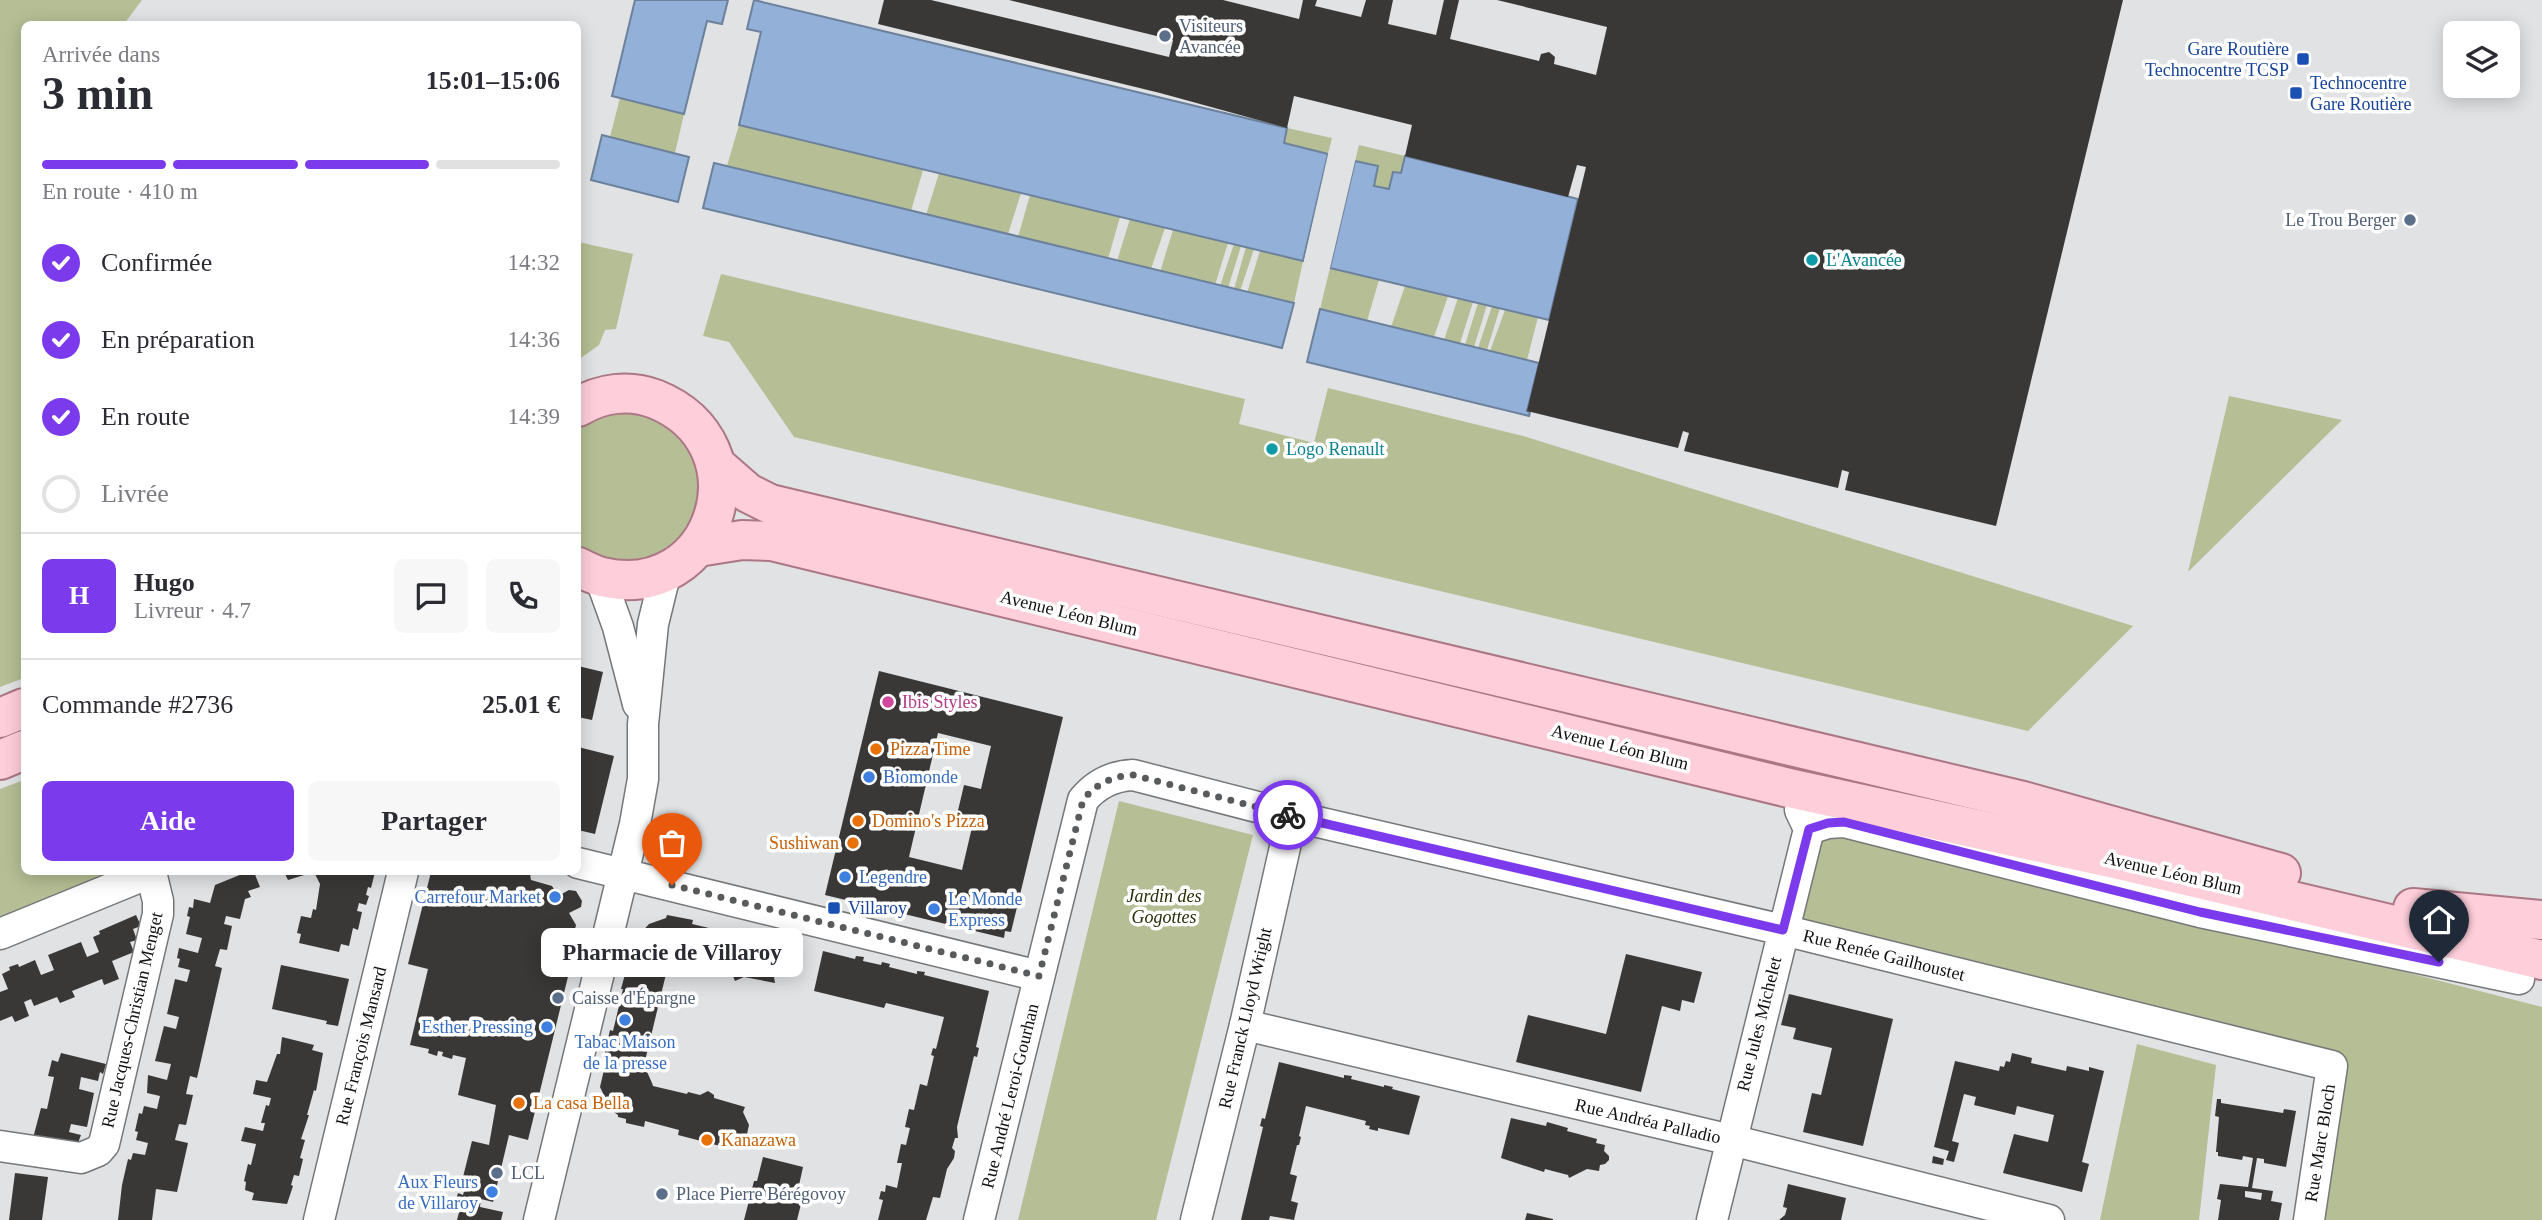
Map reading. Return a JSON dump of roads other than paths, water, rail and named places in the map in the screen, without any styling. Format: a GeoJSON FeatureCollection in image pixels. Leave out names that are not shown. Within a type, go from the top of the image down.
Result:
{"type":"FeatureCollection","features":[{"type":"Feature","properties":{"kind":"main road"},"geometry":{"type":"LineString","coordinates":[[581,405],[590,399],[617,393],[644,395],[672,406],[695,425],[717,466],[717,501],[712,522],[698,547],[666,571],[645,578],[622,580],[589,572]]}},
{"type":"Feature","properties":{"kind":"main road","name":"Avenue Léon Blum"},"geometry":{"type":"LineString","coordinates":[[717,466],[748,493],[770,504],[2022,801],[2542,943]]}},
{"type":"Feature","properties":{"kind":"main road","name":"Avenue Léon Blum"},"geometry":{"type":"LineString","coordinates":[[698,547],[743,540],[772,541],[1789,788],[2119,860],[2534,975]]}},
{"type":"Feature","properties":{"kind":"main road"},"geometry":{"type":"LineString","coordinates":[[0,718],[21,709]]}},
{"type":"Feature","properties":{"kind":"main road"},"geometry":{"type":"LineString","coordinates":[[0,760],[21,751]]}},
{"type":"Feature","properties":{"kind":"main road"},"geometry":{"type":"LineString","coordinates":[[2404,907],[2542,920]]}},
{"type":"Feature","properties":{"kind":"street"},"geometry":{"type":"LineString","coordinates":[[539,1220],[635,824],[643,779],[643,724],[656,606],[666,571]]}},
{"type":"Feature","properties":{"kind":"street"},"geometry":{"type":"LineString","coordinates":[[589,572],[618,626],[643,724]]}},
{"type":"Feature","properties":{"kind":"street","name":"Rue André Leroi-Gourhan"},"geometry":{"type":"LineString","coordinates":[[979,1220],[1083,800],[1098,785],[1122,776],[1133,775],[1190,790]]}},
{"type":"Feature","properties":{"kind":"street"},"geometry":{"type":"LineString","coordinates":[[1789,788],[1809,829],[1828,823],[1844,822],[2200,912],[2534,975]]}},
{"type":"Feature","properties":{"kind":"street","name":"Rue Renée Gailhoustet"},"geometry":{"type":"LineString","coordinates":[[1190,790],[1783,930],[2332,1066]]}},
{"type":"Feature","properties":{"kind":"street","name":"Rue Franck Lloyd Wright"},"geometry":{"type":"LineString","coordinates":[[1196,1220],[1245,1026],[1292,816]]}},
{"type":"Feature","properties":{"kind":"street","name":"Rue Jules Michelet"},"geometry":{"type":"LineString","coordinates":[[1712,1220],[1809,829]]}},
{"type":"Feature","properties":{"kind":"street"},"geometry":{"type":"LineString","coordinates":[[581,864],[1039,976]]}},
{"type":"Feature","properties":{"kind":"street"},"geometry":{"type":"LineString","coordinates":[[0,934],[144,875]]}},
{"type":"Feature","properties":{"kind":"street","name":"Rue Jacques-Christian Menget"},"geometry":{"type":"LineString","coordinates":[[0,1146],[81,1158],[98,1151],[104,1144],[158,914],[152,875]]}},
{"type":"Feature","properties":{"kind":"street","name":"Rue François Mansard"},"geometry":{"type":"LineString","coordinates":[[319,1220],[402,875]]}},
{"type":"Feature","properties":{"kind":"street","name":"Rue Andréa Palladio"},"geometry":{"type":"LineString","coordinates":[[1245,1026],[1731,1140],[2013,1216],[2049,1220]]}},
{"type":"Feature","properties":{"kind":"street","name":"Rue Marc Bloch"},"geometry":{"type":"LineString","coordinates":[[2309,1220],[2332,1066]]}},
{"type":"Feature","properties":{"kind":"water"},"geometry":{"type":"Polygon","coordinates":[[[635,0],[728,0],[722,24],[707,21],[684,114],[612,96],[635,0]]]}},
{"type":"Feature","properties":{"kind":"water"},"geometry":{"type":"Polygon","coordinates":[[[754,0],[1287,128],[1284,143],[1328,154],[1303,261],[739,125],[761,32],[747,29],[754,0]]]}},
{"type":"Feature","properties":{"kind":"water"},"geometry":{"type":"Polygon","coordinates":[[[602,135],[689,157],[678,202],[591,180],[602,135]]]}},
{"type":"Feature","properties":{"kind":"water"},"geometry":{"type":"Polygon","coordinates":[[[1405,156],[1578,199],[1549,320],[1330,268],[1355,161],[1378,166],[1374,186],[1389,189],[1393,172],[1401,173],[1405,156]]]}},
{"type":"Feature","properties":{"kind":"water"},"geometry":{"type":"Polygon","coordinates":[[[714,163],[1294,303],[1282,348],[703,208],[714,163]]]}},
{"type":"Feature","properties":{"kind":"water"},"geometry":{"type":"Polygon","coordinates":[[[1320,309],[1539,363],[1527,411],[1530,412],[1529,416],[1307,362],[1320,309]]]}},
{"type":"Feature","properties":{"kind":"place","name":"Visiteurs Avancée"},"geometry":{"type":"Point","coordinates":[1165,36]}},
{"type":"Feature","properties":{"kind":"place","name":"Gare Routière Technocentre TCSP"},"geometry":{"type":"Point","coordinates":[2303,59]}},
{"type":"Feature","properties":{"kind":"place","name":"Technocentre Gare Routière"},"geometry":{"type":"Point","coordinates":[2296,93]}},
{"type":"Feature","properties":{"kind":"place","name":"Le Trou Berger"},"geometry":{"type":"Point","coordinates":[2410,220]}},
{"type":"Feature","properties":{"kind":"place","name":"L'Avancée"},"geometry":{"type":"Point","coordinates":[1812,260]}},
{"type":"Feature","properties":{"kind":"place","name":"Logo Renault"},"geometry":{"type":"Point","coordinates":[1272,449]}},
{"type":"Feature","properties":{"kind":"place","name":"Ibis Styles"},"geometry":{"type":"Point","coordinates":[888,702]}},
{"type":"Feature","properties":{"kind":"place","name":"Pizza Time"},"geometry":{"type":"Point","coordinates":[876,749]}},
{"type":"Feature","properties":{"kind":"place","name":"Biomonde"},"geometry":{"type":"Point","coordinates":[869,777]}},
{"type":"Feature","properties":{"kind":"place","name":"Domino's Pizza"},"geometry":{"type":"Point","coordinates":[858,821]}},
{"type":"Feature","properties":{"kind":"place","name":"Sushiwan"},"geometry":{"type":"Point","coordinates":[853,843]}},
{"type":"Feature","properties":{"kind":"place","name":"Legendre"},"geometry":{"type":"Point","coordinates":[845,877]}},
{"type":"Feature","properties":{"kind":"place","name":"Pharmacie de Villaroy"},"geometry":{"type":"Point","coordinates":[672,885]}},
{"type":"Feature","properties":{"kind":"place","name":"Carrefour Market"},"geometry":{"type":"Point","coordinates":[555,897]}},
{"type":"Feature","properties":{"kind":"place","name":"Villaroy"},"geometry":{"type":"Point","coordinates":[834,908]}},
{"type":"Feature","properties":{"kind":"place","name":"Le Monde Express"},"geometry":{"type":"Point","coordinates":[934,909]}},
{"type":"Feature","properties":{"kind":"place","name":"Caisse d'Épargne"},"geometry":{"type":"Point","coordinates":[558,998]}},
{"type":"Feature","properties":{"kind":"place","name":"Tabac Maison de la presse"},"geometry":{"type":"Point","coordinates":[625,1020]}},
{"type":"Feature","properties":{"kind":"place","name":"Esther Pressing"},"geometry":{"type":"Point","coordinates":[547,1027]}},
{"type":"Feature","properties":{"kind":"place","name":"La casa Bella"},"geometry":{"type":"Point","coordinates":[519,1103]}},
{"type":"Feature","properties":{"kind":"place","name":"Kanazawa"},"geometry":{"type":"Point","coordinates":[707,1140]}},
{"type":"Feature","properties":{"kind":"place","name":"LCL"},"geometry":{"type":"Point","coordinates":[497,1173]}},
{"type":"Feature","properties":{"kind":"place","name":"Aux Fleurs de Villaroy"},"geometry":{"type":"Point","coordinates":[492,1192]}},
{"type":"Feature","properties":{"kind":"place","name":"Place Pierre Bérégovoy"},"geometry":{"type":"Point","coordinates":[662,1194]}},
{"type":"Feature","properties":{"kind":"park label","name":"Jardin des Gogottes"},"geometry":{"type":"Point","coordinates":[1164,906]}}]}
